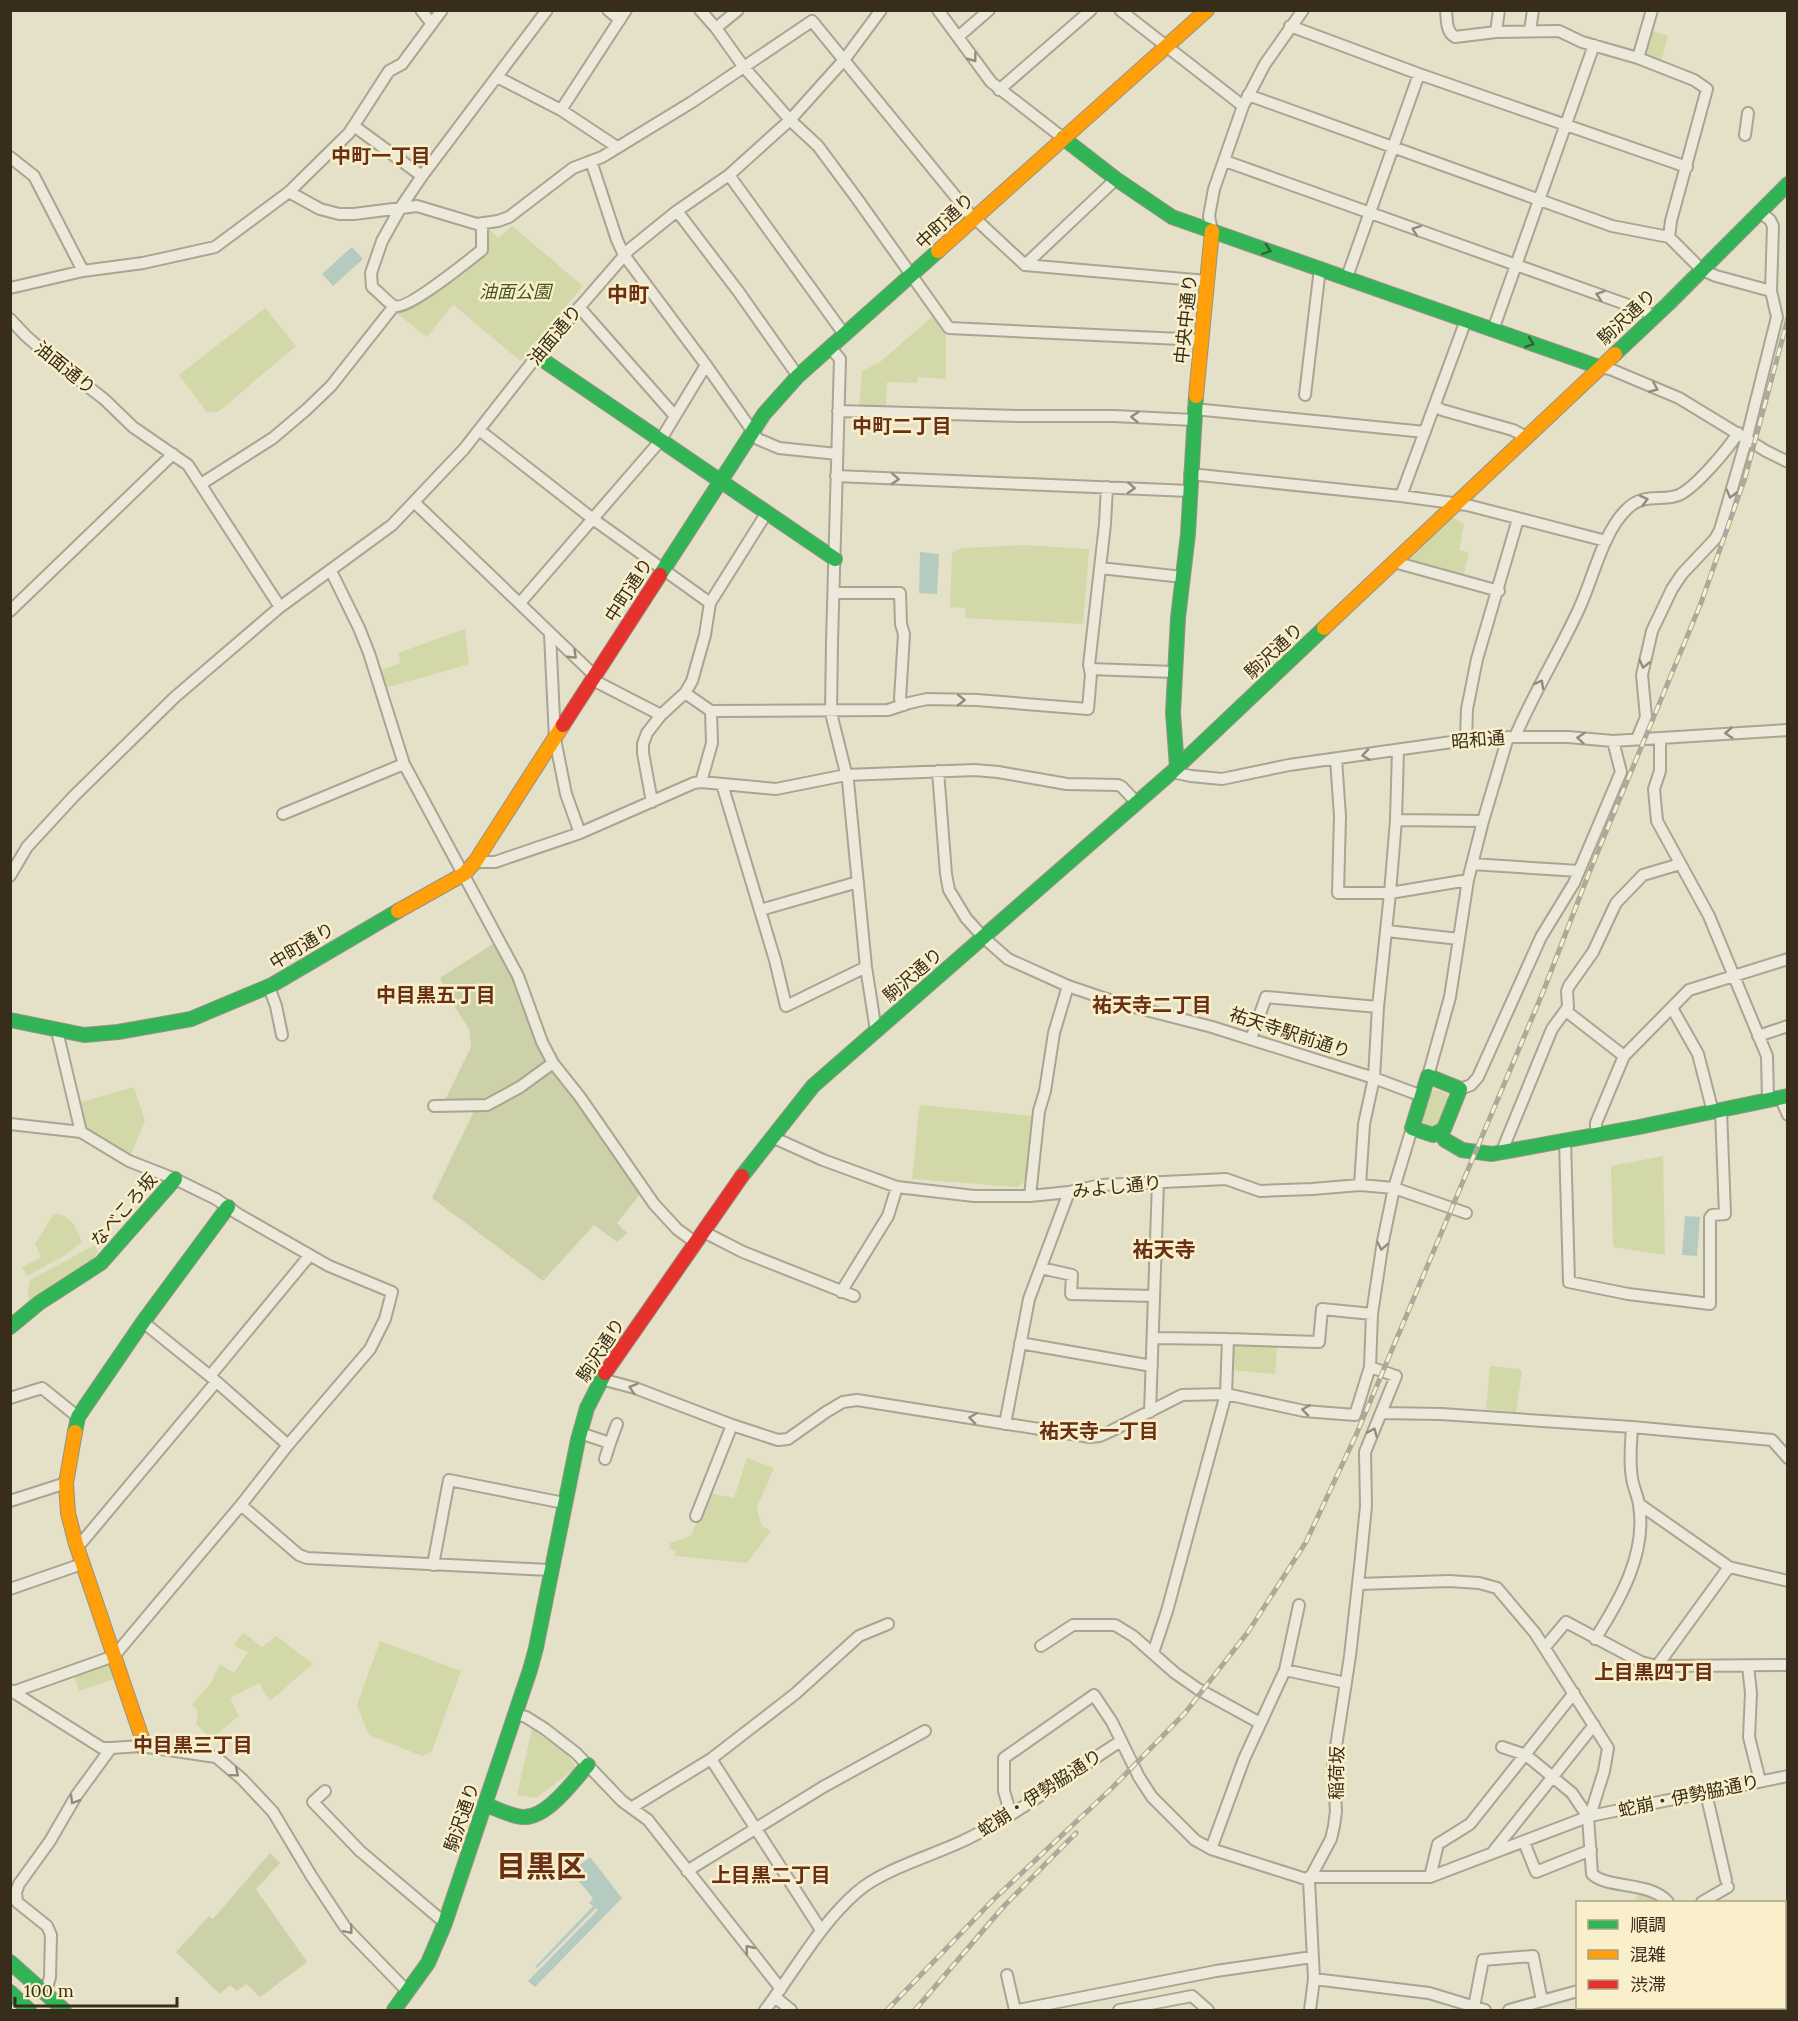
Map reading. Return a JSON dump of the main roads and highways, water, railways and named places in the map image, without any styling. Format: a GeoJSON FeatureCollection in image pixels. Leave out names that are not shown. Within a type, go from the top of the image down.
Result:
{"type":"FeatureCollection","features":[{"type":"Feature","properties":{"kind":"railway"},"geometry":{"type":"LineString","coordinates":[[887,2010],[993,1900],[1112,1788],[1185,1713],[1248,1632],[1306,1542],[1356,1435],[1543,992],[1589,873],[1701,603],[1745,478],[1788,318]]}},
{"type":"Feature","properties":{"kind":"railway"},"geometry":{"type":"LineString","coordinates":[[915,2010],[1004,1906],[1076,1833]]}},
{"type":"Feature","properties":{"kind":"district","name":"中町一丁目"},"geometry":{"type":"Point","coordinates":[381,156]}},
{"type":"Feature","properties":{"kind":"district","name":"中町"},"geometry":{"type":"Point","coordinates":[628,295]}},
{"type":"Feature","properties":{"kind":"district","name":"中町二丁目"},"geometry":{"type":"Point","coordinates":[902,426]}},
{"type":"Feature","properties":{"kind":"district","name":"中目黒五丁目"},"geometry":{"type":"Point","coordinates":[436,995]}},
{"type":"Feature","properties":{"kind":"district","name":"祐天寺二丁目"},"geometry":{"type":"Point","coordinates":[1152,1005]}},
{"type":"Feature","properties":{"kind":"district","name":"祐天寺"},"geometry":{"type":"Point","coordinates":[1164,1250]}},
{"type":"Feature","properties":{"kind":"district","name":"祐天寺一丁目"},"geometry":{"type":"Point","coordinates":[1099,1431]}},
{"type":"Feature","properties":{"kind":"district","name":"上目黒四丁目"},"geometry":{"type":"Point","coordinates":[1654,1672]}},
{"type":"Feature","properties":{"kind":"district","name":"中目黒三丁目"},"geometry":{"type":"Point","coordinates":[193,1745]}},
{"type":"Feature","properties":{"kind":"district","name":"目黒区"},"geometry":{"type":"Point","coordinates":[541,1867]}},
{"type":"Feature","properties":{"kind":"district","name":"上目黒二丁目"},"geometry":{"type":"Point","coordinates":[771,1875]}},
{"type":"Feature","properties":{"kind":"park label","name":"油面公園"},"geometry":{"type":"Point","coordinates":[515,292]}}]}
